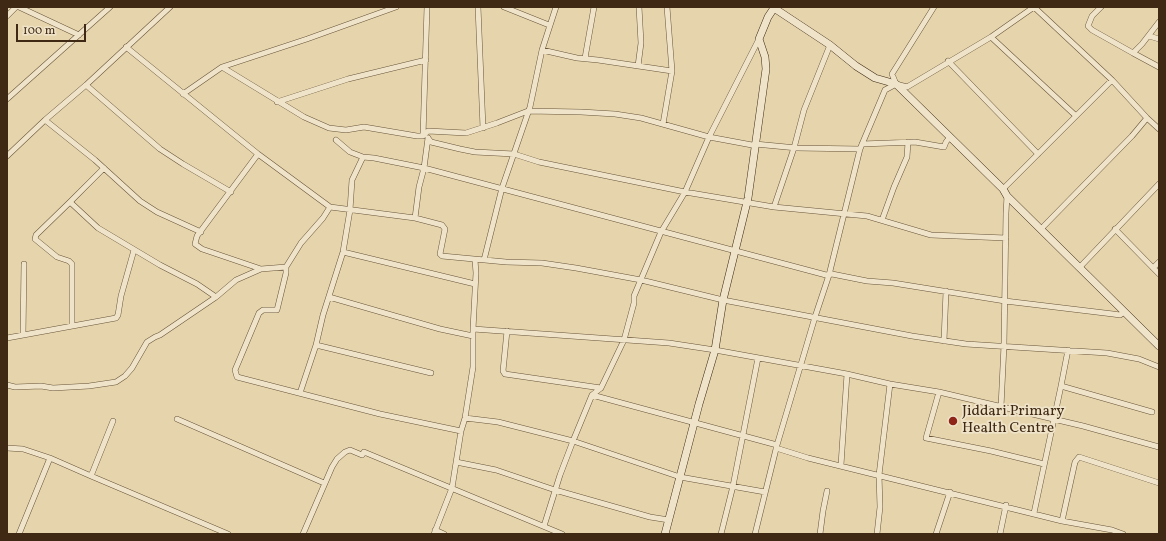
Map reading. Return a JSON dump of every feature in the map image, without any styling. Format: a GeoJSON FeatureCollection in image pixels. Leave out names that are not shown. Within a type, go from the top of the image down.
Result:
{"type":"FeatureCollection","features":[{"type":"Feature","properties":{"kind":"street"},"geometry":{"type":"LineString","coordinates":[[7,16],[16,7]]}},
{"type":"Feature","properties":{"kind":"street"},"geometry":{"type":"LineString","coordinates":[[19,7],[79,35]]}},
{"type":"Feature","properties":{"kind":"street"},"geometry":{"type":"LineString","coordinates":[[7,99],[110,7]]}},
{"type":"Feature","properties":{"kind":"street"},"geometry":{"type":"LineString","coordinates":[[7,156],[170,7]]}},
{"type":"Feature","properties":{"kind":"street"},"geometry":{"type":"LineString","coordinates":[[183,94],[222,67],[307,39],[396,7]]}},
{"type":"Feature","properties":{"kind":"street"},"geometry":{"type":"LineString","coordinates":[[415,218],[419,187],[424,168],[427,7]]}},
{"type":"Feature","properties":{"kind":"street"},"geometry":{"type":"LineString","coordinates":[[478,7],[483,128]]}},
{"type":"Feature","properties":{"kind":"street"},"geometry":{"type":"LineString","coordinates":[[504,7],[549,25]]}},
{"type":"Feature","properties":{"kind":"street"},"geometry":{"type":"LineString","coordinates":[[484,260],[502,188],[530,107],[542,50],[556,7]]}},
{"type":"Feature","properties":{"kind":"street"},"geometry":{"type":"LineString","coordinates":[[585,58],[594,7]]}},
{"type":"Feature","properties":{"kind":"street"},"geometry":{"type":"LineString","coordinates":[[638,66],[640,43],[639,7]]}},
{"type":"Feature","properties":{"kind":"street"},"geometry":{"type":"LineString","coordinates":[[663,124],[672,71],[667,7]]}},
{"type":"Feature","properties":{"kind":"street"},"geometry":{"type":"LineString","coordinates":[[934,7],[892,74],[896,84],[1159,346]]}},
{"type":"Feature","properties":{"kind":"street"},"geometry":{"type":"LineString","coordinates":[[544,526],[555,490],[592,395],[601,388],[624,340],[634,303],[634,296],[661,232],[685,192],[709,138],[759,39],[768,16],[775,8],[830,45],[856,66],[875,78],[906,86],[991,37],[1034,7],[1112,80],[1159,130]]}},
{"type":"Feature","properties":{"kind":"street"},"geometry":{"type":"LineString","coordinates":[[1101,7],[1092,16],[1088,26],[1092,30],[1159,68]]}},
{"type":"Feature","properties":{"kind":"street"},"geometry":{"type":"LineString","coordinates":[[1133,53],[1159,22]]}},
{"type":"Feature","properties":{"kind":"street"},"geometry":{"type":"LineString","coordinates":[[1148,36],[1159,39]]}},
{"type":"Feature","properties":{"kind":"street"},"geometry":{"type":"LineString","coordinates":[[991,37],[1076,116]]}},
{"type":"Feature","properties":{"kind":"street"},"geometry":{"type":"LineString","coordinates":[[665,534],[715,350],[723,300],[747,202],[754,144],[766,69],[765,58],[759,39]]}},
{"type":"Feature","properties":{"kind":"street"},"geometry":{"type":"LineString","coordinates":[[774,207],[794,148],[804,110],[830,45]]}},
{"type":"Feature","properties":{"kind":"street"},"geometry":{"type":"LineString","coordinates":[[126,47],[258,154],[330,207],[415,218],[442,225],[445,229],[440,254],[442,256],[475,260],[542,263],[576,268],[641,280],[723,300],[944,341],[1107,352],[1128,356],[1159,367]]}},
{"type":"Feature","properties":{"kind":"street"},"geometry":{"type":"LineString","coordinates":[[542,50],[577,58],[672,71]]}},
{"type":"Feature","properties":{"kind":"street"},"geometry":{"type":"LineString","coordinates":[[277,102],[348,79],[426,60]]}},
{"type":"Feature","properties":{"kind":"street"},"geometry":{"type":"LineString","coordinates":[[948,61],[1038,154]]}},
{"type":"Feature","properties":{"kind":"street"},"geometry":{"type":"LineString","coordinates":[[222,67],[277,102],[304,117],[329,128],[346,130],[364,127],[425,137],[431,142],[475,152],[514,154],[539,162],[685,192],[774,207],[867,216],[931,235],[1006,238]]}},
{"type":"Feature","properties":{"kind":"street"},"geometry":{"type":"LineString","coordinates":[[1003,189],[1112,80]]}},
{"type":"Feature","properties":{"kind":"street"},"geometry":{"type":"LineString","coordinates":[[755,534],[776,447],[829,275],[860,149],[885,90],[896,84]]}},
{"type":"Feature","properties":{"kind":"street"},"geometry":{"type":"LineString","coordinates":[[86,85],[160,149],[231,192]]}},
{"type":"Feature","properties":{"kind":"street"},"geometry":{"type":"LineString","coordinates":[[425,137],[428,131],[466,133],[528,111],[615,114],[641,118],[709,138],[752,145],[794,148],[860,149]]}},
{"type":"Feature","properties":{"kind":"street"},"geometry":{"type":"LineString","coordinates":[[1040,229],[1132,136],[1147,118]]}},
{"type":"Feature","properties":{"kind":"street"},"geometry":{"type":"LineString","coordinates":[[45,120],[104,168],[140,201],[157,212],[201,232]]}},
{"type":"Feature","properties":{"kind":"street"},"geometry":{"type":"LineString","coordinates":[[862,144],[915,142],[944,147],[950,137]]}},
{"type":"Feature","properties":{"kind":"street"},"geometry":{"type":"LineString","coordinates":[[336,140],[350,152],[363,157],[424,168],[486,186],[502,188],[735,252],[829,275],[832,274],[867,281],[893,283],[1005,301],[1120,315],[1124,312]]}},
{"type":"Feature","properties":{"kind":"street"},"geometry":{"type":"LineString","coordinates":[[882,220],[907,157],[908,142]]}},
{"type":"Feature","properties":{"kind":"street"},"geometry":{"type":"LineString","coordinates":[[258,154],[198,236],[196,244],[202,249],[261,269]]}},
{"type":"Feature","properties":{"kind":"street"},"geometry":{"type":"LineString","coordinates":[[300,393],[316,345],[323,315],[343,252],[350,210],[352,180],[363,157]]}},
{"type":"Feature","properties":{"kind":"street"},"geometry":{"type":"LineString","coordinates":[[72,325],[72,264],[69,261],[57,256],[35,239],[36,235],[104,168]]}},
{"type":"Feature","properties":{"kind":"street"},"geometry":{"type":"LineString","coordinates":[[1080,267],[1159,184]]}},
{"type":"Feature","properties":{"kind":"street"},"geometry":{"type":"LineString","coordinates":[[1001,407],[1004,345],[1007,196]]}},
{"type":"Feature","properties":{"kind":"street"},"geometry":{"type":"LineString","coordinates":[[70,202],[98,228],[134,250],[197,284],[216,297]]}},
{"type":"Feature","properties":{"kind":"street"},"geometry":{"type":"LineString","coordinates":[[330,207],[323,218],[301,243],[286,267],[286,273],[277,310],[263,310],[259,313],[235,370],[236,377],[380,414],[461,431]]}},
{"type":"Feature","properties":{"kind":"street"},"geometry":{"type":"LineString","coordinates":[[1115,229],[1159,274]]}},
{"type":"Feature","properties":{"kind":"street"},"geometry":{"type":"LineString","coordinates":[[7,338],[116,318],[134,250]]}},
{"type":"Feature","properties":{"kind":"street"},"geometry":{"type":"LineString","coordinates":[[343,252],[474,284]]}},
{"type":"Feature","properties":{"kind":"street"},"geometry":{"type":"LineString","coordinates":[[444,534],[435,532],[452,488],[473,367],[474,284],[476,273],[475,260]]}},
{"type":"Feature","properties":{"kind":"street"},"geometry":{"type":"LineString","coordinates":[[1153,268],[1159,262]]}},
{"type":"Feature","properties":{"kind":"street"},"geometry":{"type":"LineString","coordinates":[[23,335],[24,264]]}},
{"type":"Feature","properties":{"kind":"street"},"geometry":{"type":"LineString","coordinates":[[7,385],[15,387],[41,386],[53,388],[89,386],[116,382],[125,376],[132,368],[147,342],[160,335],[216,297],[236,280],[261,269],[286,267]]}},
{"type":"Feature","properties":{"kind":"street"},"geometry":{"type":"LineString","coordinates":[[944,341],[946,291]]}},
{"type":"Feature","properties":{"kind":"street"},"geometry":{"type":"LineString","coordinates":[[329,298],[418,323],[473,336]]}},
{"type":"Feature","properties":{"kind":"street"},"geometry":{"type":"LineString","coordinates":[[473,329],[669,343],[715,350],[939,392],[1054,419],[1159,447]]}},
{"type":"Feature","properties":{"kind":"street"},"geometry":{"type":"LineString","coordinates":[[507,331],[503,371],[505,374],[601,388]]}},
{"type":"Feature","properties":{"kind":"street"},"geometry":{"type":"LineString","coordinates":[[316,345],[431,374]]}},
{"type":"Feature","properties":{"kind":"street"},"geometry":{"type":"LineString","coordinates":[[1034,513],[1068,350]]}},
{"type":"Feature","properties":{"kind":"street"},"geometry":{"type":"LineString","coordinates":[[722,534],[758,358]]}},
{"type":"Feature","properties":{"kind":"street"},"geometry":{"type":"LineString","coordinates":[[840,465],[847,374]]}},
{"type":"Feature","properties":{"kind":"street"},"geometry":{"type":"LineString","coordinates":[[877,534],[880,507],[879,475],[890,384]]}},
{"type":"Feature","properties":{"kind":"street"},"geometry":{"type":"LineString","coordinates":[[1061,386],[1152,412]]}},
{"type":"Feature","properties":{"kind":"street"},"geometry":{"type":"LineString","coordinates":[[939,392],[926,438],[992,451],[1044,464]]}},
{"type":"Feature","properties":{"kind":"street"},"geometry":{"type":"LineString","coordinates":[[592,395],[742,436],[840,465],[1062,521],[1112,530],[1123,534]]}},
{"type":"Feature","properties":{"kind":"street"},"geometry":{"type":"LineString","coordinates":[[176,418],[324,483]]}},
{"type":"Feature","properties":{"kind":"street"},"geometry":{"type":"LineString","coordinates":[[465,418],[498,422],[573,441],[680,477],[765,492]]}},
{"type":"Feature","properties":{"kind":"street"},"geometry":{"type":"LineString","coordinates":[[91,476],[113,421]]}},
{"type":"Feature","properties":{"kind":"street"},"geometry":{"type":"LineString","coordinates":[[7,448],[23,449],[50,458],[228,534]]}},
{"type":"Feature","properties":{"kind":"street"},"geometry":{"type":"LineString","coordinates":[[303,534],[324,483],[337,459],[345,452],[350,450],[362,455],[364,452],[562,534]]}},
{"type":"Feature","properties":{"kind":"street"},"geometry":{"type":"LineString","coordinates":[[1062,521],[1075,462],[1079,457],[1159,483]]}},
{"type":"Feature","properties":{"kind":"street"},"geometry":{"type":"LineString","coordinates":[[19,534],[50,458]]}},
{"type":"Feature","properties":{"kind":"street"},"geometry":{"type":"LineString","coordinates":[[456,462],[496,470],[555,490],[650,517],[669,520]]}},
{"type":"Feature","properties":{"kind":"street"},"geometry":{"type":"LineString","coordinates":[[820,534],[823,511],[828,491]]}},
{"type":"Feature","properties":{"kind":"street"},"geometry":{"type":"LineString","coordinates":[[936,534],[950,492]]}},
{"type":"Feature","properties":{"kind":"street"},"geometry":{"type":"LineString","coordinates":[[1000,534],[1006,506]]}},
{"type":"Feature","properties":{"kind":"place","name":"Jiddari Primary Health Centre"},"geometry":{"type":"Point","coordinates":[953,421]}}]}
